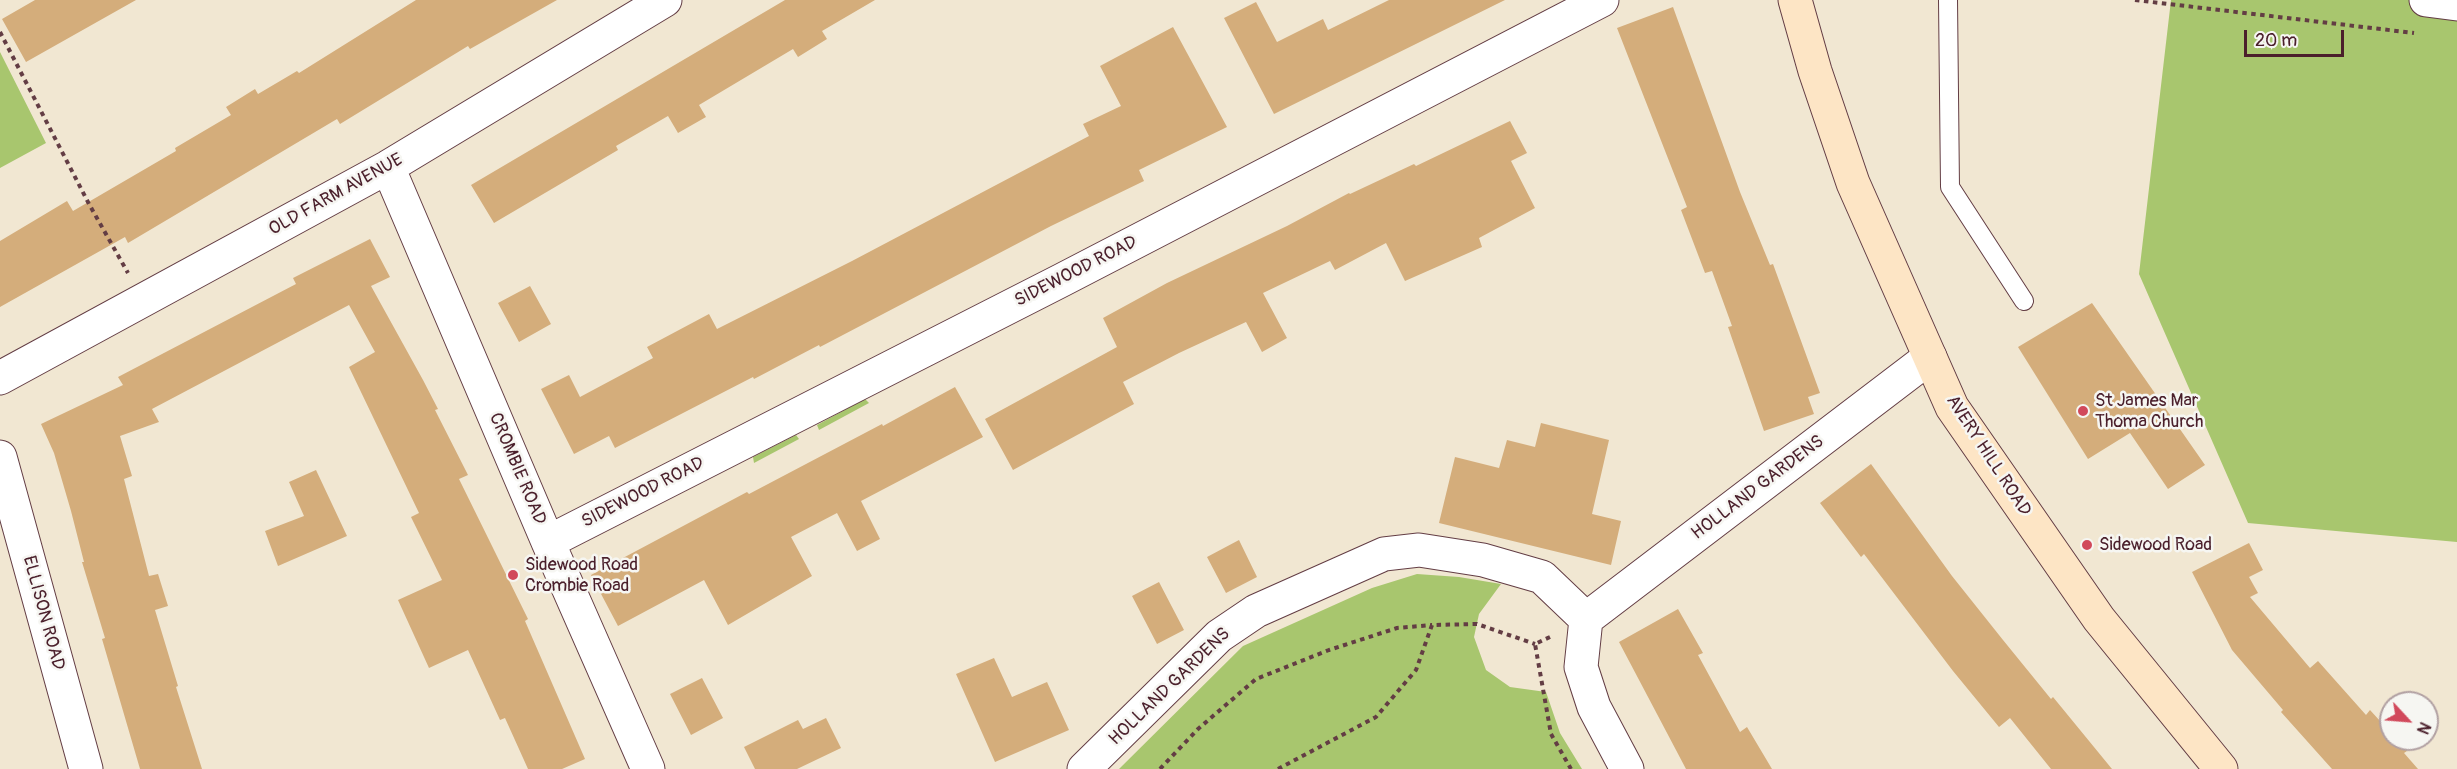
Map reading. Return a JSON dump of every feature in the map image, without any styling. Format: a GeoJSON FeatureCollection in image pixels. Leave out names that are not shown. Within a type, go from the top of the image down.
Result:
{"type":"FeatureCollection","features":[{"type":"Feature","properties":{"kind":"street","name":"OLD FARM AVENUE"},"geometry":{"type":"LineString","coordinates":[[0,378],[388,167],[665,0]]}},
{"type":"Feature","properties":{"kind":"street","name":"SIDEWOOD ROAD"},"geometry":{"type":"LineString","coordinates":[[548,542],[1062,280],[1602,0]]}},
{"type":"Feature","properties":{"kind":"street","name":"AVERY HILL ROAD"},"geometry":{"type":"LineString","coordinates":[[1795,0],[1815,71],[1853,183],[1953,407],[2099,619],[2221,769]]}},
{"type":"Feature","properties":{"kind":"street"},"geometry":{"type":"LineString","coordinates":[[2426,0],[2457,4]]}},
{"type":"Feature","properties":{"kind":"street","name":"CROMBIE ROAD"},"geometry":{"type":"LineString","coordinates":[[388,167],[648,769]]}},
{"type":"Feature","properties":{"kind":"street","name":"HOLLAND GARDENS"},"geometry":{"type":"LineString","coordinates":[[1084,769],[1219,636],[1256,610],[1384,554],[1419,550],[1483,560],[1542,578],[1586,619],[1930,357]]}},
{"type":"Feature","properties":{"kind":"street","name":"ELLISON ROAD"},"geometry":{"type":"LineString","coordinates":[[0,457],[86,769]]}},
{"type":"Feature","properties":{"kind":"street"},"geometry":{"type":"LineString","coordinates":[[1586,619],[1581,667],[1594,707],[1627,769]]}},
{"type":"Feature","properties":{"kind":"lane"},"geometry":{"type":"LineString","coordinates":[[1948,0],[1950,187],[2024,301]]}},
{"type":"Feature","properties":{"kind":"path"},"geometry":{"type":"LineString","coordinates":[[2135,0],[2422,33]]}},
{"type":"Feature","properties":{"kind":"path"},"geometry":{"type":"LineString","coordinates":[[0,32],[89,204],[131,279]]}},
{"type":"Feature","properties":{"kind":"path"},"geometry":{"type":"LineString","coordinates":[[1160,769],[1198,729],[1256,679],[1329,650],[1397,628],[1477,624],[1535,644]]}},
{"type":"Feature","properties":{"kind":"path"},"geometry":{"type":"LineString","coordinates":[[1278,769],[1376,717],[1416,670],[1432,626]]}},
{"type":"Feature","properties":{"kind":"green space"},"geometry":{"type":"Polygon","coordinates":[[[2171,0],[2457,0],[2457,542],[2248,523],[2139,274],[2171,0]]]}},
{"type":"Feature","properties":{"kind":"green space"},"geometry":{"type":"Polygon","coordinates":[[[0,52],[46,143],[0,168],[0,52]]]}},
{"type":"Feature","properties":{"kind":"green space"},"geometry":{"type":"Polygon","coordinates":[[[865,399],[869,403],[819,430],[817,425],[865,399]]]}},
{"type":"Feature","properties":{"kind":"green space"},"geometry":{"type":"Polygon","coordinates":[[[796,435],[799,439],[754,463],[753,457],[796,435]]]}},
{"type":"Feature","properties":{"kind":"green space"},"geometry":{"type":"Polygon","coordinates":[[[1417,574],[1459,577],[1501,584],[1479,614],[1474,637],[1486,670],[1510,687],[1546,692],[1560,733],[1582,769],[1119,769],[1243,646],[1372,588],[1417,574]]]}},
{"type":"Feature","properties":{"kind":"building"},"geometry":{"type":"Polygon","coordinates":[[[35,0],[136,0],[26,62],[2,19],[35,0]]]}},
{"type":"Feature","properties":{"kind":"building"},"geometry":{"type":"Polygon","coordinates":[[[416,0],[557,0],[470,49],[468,46],[340,124],[337,119],[128,243],[125,237],[0,307],[0,241],[67,201],[73,211],[176,151],[175,148],[231,115],[226,107],[255,89],[258,94],[297,71],[299,73],[416,0]]]}},
{"type":"Feature","properties":{"kind":"building"},"geometry":{"type":"Polygon","coordinates":[[[785,0],[875,0],[822,31],[827,39],[798,57],[793,49],[699,105],[706,117],[678,133],[668,116],[616,146],[618,150],[494,223],[471,185],[785,0]]]}},
{"type":"Feature","properties":{"kind":"building"},"geometry":{"type":"Polygon","coordinates":[[[1389,0],[1505,0],[1274,114],[1224,18],[1256,2],[1277,42],[1323,19],[1328,30],[1389,0]]]}},
{"type":"Feature","properties":{"kind":"building"},"geometry":{"type":"Polygon","coordinates":[[[1673,7],[1740,192],[1770,265],[1773,264],[1820,393],[1808,397],[1814,414],[1764,431],[1728,327],[1732,326],[1712,271],[1705,273],[1681,210],[1687,207],[1617,28],[1673,7]]]}},
{"type":"Feature","properties":{"kind":"building"},"geometry":{"type":"Polygon","coordinates":[[[1173,27],[1227,127],[1139,170],[1144,181],[1051,226],[820,347],[819,345],[754,379],[753,377],[615,448],[609,436],[574,454],[541,389],[569,375],[580,397],[653,358],[647,347],[709,314],[717,329],[852,261],[1089,136],[1083,124],[1121,106],[1100,66],[1173,27]]]}},
{"type":"Feature","properties":{"kind":"building"},"geometry":{"type":"Polygon","coordinates":[[[1510,121],[1527,153],[1511,161],[1535,208],[1479,238],[1482,247],[1405,281],[1386,243],[1335,270],[1330,261],[1263,293],[1287,338],[1262,352],[1246,322],[1179,353],[1123,382],[1134,404],[1013,470],[985,419],[1117,347],[1103,318],[1167,283],[1287,226],[1349,193],[1414,164],[1416,166],[1510,121]]]}},
{"type":"Feature","properties":{"kind":"building"},"geometry":{"type":"Polygon","coordinates":[[[370,239],[390,277],[371,286],[438,409],[435,410],[468,475],[459,479],[528,619],[525,621],[585,759],[562,769],[528,769],[505,718],[500,720],[468,650],[429,668],[398,600],[442,580],[411,517],[419,513],[349,367],[375,352],[349,305],[152,409],[159,422],[120,436],[132,476],[124,479],[149,576],[158,574],[168,606],[155,610],[202,769],[140,769],[102,639],[105,638],[82,562],[84,562],[71,511],[54,453],[41,424],[123,385],[118,377],[296,284],[293,278],[370,239]]]}},
{"type":"Feature","properties":{"kind":"building"},"geometry":{"type":"Polygon","coordinates":[[[530,286],[551,324],[519,342],[498,303],[530,286]]]}},
{"type":"Feature","properties":{"kind":"building"},"geometry":{"type":"Polygon","coordinates":[[[2092,303],[2205,465],[2168,489],[2130,433],[2088,459],[2018,347],[2092,303]]]}},
{"type":"Feature","properties":{"kind":"building"},"geometry":{"type":"Polygon","coordinates":[[[955,387],[983,437],[861,501],[880,539],[857,551],[837,513],[791,537],[812,576],[728,625],[704,580],[618,626],[591,575],[747,492],[749,494],[955,387]]]}},
{"type":"Feature","properties":{"kind":"building"},"geometry":{"type":"Polygon","coordinates":[[[1541,423],[1609,440],[1592,514],[1621,521],[1611,565],[1439,523],[1455,457],[1499,468],[1507,440],[1535,447],[1541,423]]]}},
{"type":"Feature","properties":{"kind":"building"},"geometry":{"type":"Polygon","coordinates":[[[1871,464],[1952,576],[2051,699],[2053,697],[2112,769],[2051,769],[2010,718],[1999,727],[1953,671],[1864,554],[1861,557],[1820,503],[1871,464]]]}},
{"type":"Feature","properties":{"kind":"building"},"geometry":{"type":"Polygon","coordinates":[[[316,470],[347,536],[278,566],[265,531],[304,516],[289,482],[316,470]]]}},
{"type":"Feature","properties":{"kind":"building"},"geometry":{"type":"Polygon","coordinates":[[[1239,540],[1257,577],[1226,593],[1207,557],[1239,540]]]}},
{"type":"Feature","properties":{"kind":"building"},"geometry":{"type":"Polygon","coordinates":[[[2249,543],[2263,570],[2249,577],[2258,593],[2250,597],[2310,668],[2318,661],[2366,715],[2370,710],[2379,720],[2379,751],[2407,751],[2404,753],[2418,769],[2332,769],[2281,712],[2283,710],[2232,650],[2192,572],[2249,543]]]}},
{"type":"Feature","properties":{"kind":"building"},"geometry":{"type":"Polygon","coordinates":[[[1159,582],[1184,630],[1157,644],[1132,596],[1159,582]]]}},
{"type":"Feature","properties":{"kind":"building"},"geometry":{"type":"Polygon","coordinates":[[[1678,609],[1703,653],[1698,655],[1740,732],[1747,727],[1772,769],[1686,769],[1619,642],[1678,609]]]}},
{"type":"Feature","properties":{"kind":"building"},"geometry":{"type":"Polygon","coordinates":[[[994,658],[1012,697],[1047,682],[1069,730],[995,762],[956,674],[994,658]]]}},
{"type":"Feature","properties":{"kind":"building"},"geometry":{"type":"Polygon","coordinates":[[[702,678],[723,718],[691,735],[670,694],[702,678]]]}},
{"type":"Feature","properties":{"kind":"building"},"geometry":{"type":"Polygon","coordinates":[[[826,718],[841,748],[797,769],[755,769],[744,747],[798,720],[803,729],[826,718]]]}},
{"type":"Feature","properties":{"kind":"place","name":"St James Mar Thoma Church"},"geometry":{"type":"Point","coordinates":[2083,411]}},
{"type":"Feature","properties":{"kind":"place","name":"Sidewood Road"},"geometry":{"type":"Point","coordinates":[2087,545]}},
{"type":"Feature","properties":{"kind":"place","name":"Sidewood Road Crombie Road"},"geometry":{"type":"Point","coordinates":[513,575]}}]}
